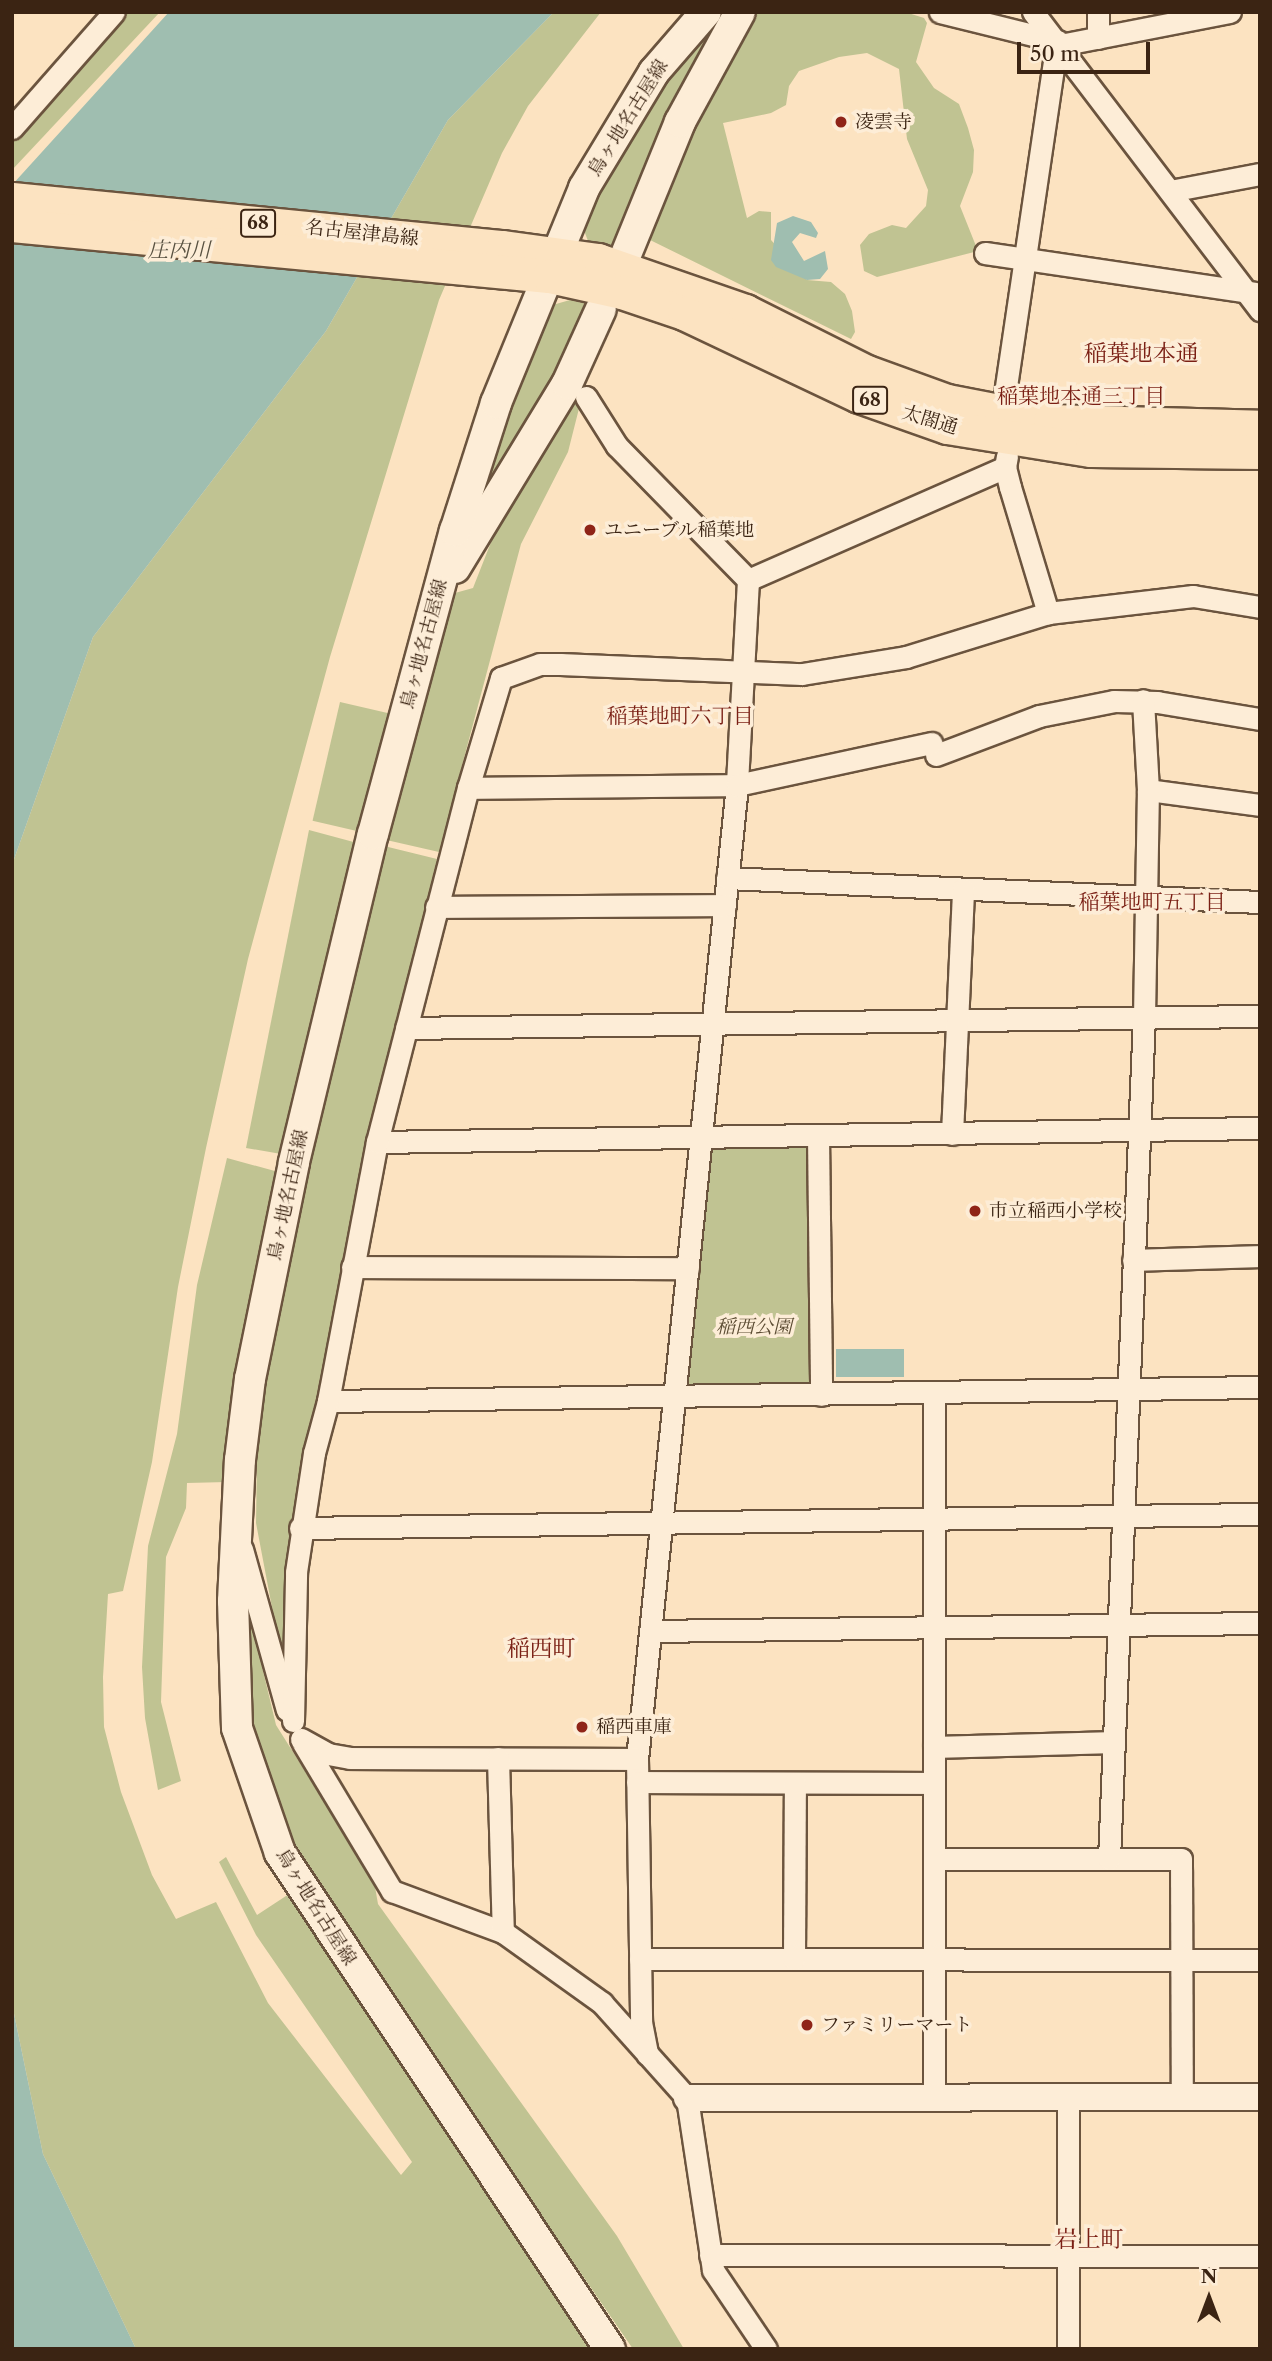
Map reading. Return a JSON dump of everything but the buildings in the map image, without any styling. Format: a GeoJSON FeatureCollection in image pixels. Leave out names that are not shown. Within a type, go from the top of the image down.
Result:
{"type":"FeatureCollection","features":[{"type":"Feature","properties":{"kind":"main road","name":"鳥ヶ地名古屋線"},"geometry":{"type":"LineString","coordinates":[[610,2349],[280,1853],[237,1728],[233,1601],[240,1460],[250,1379],[294,1162],[424,640],[496,404],[584,188],[630,108],[683,36],[706,12]]}},
{"type":"Feature","properties":{"kind":"main road"},"geometry":{"type":"LineString","coordinates":[[627,252],[680,122],[740,12]]}},
{"type":"Feature","properties":{"kind":"main road","name":"名古屋津島線"},"geometry":{"type":"LineString","coordinates":[[12,199],[501,259]]}},
{"type":"Feature","properties":{"kind":"main road","name":"名古屋津島線"},"geometry":{"type":"LineString","coordinates":[[12,225],[501,259]]}},
{"type":"Feature","properties":{"kind":"main road","name":"太閤通"},"geometry":{"type":"LineString","coordinates":[[501,259],[554,265],[598,261],[690,289],[780,327],[867,372],[947,401],[1006,440],[1091,450],[1260,452]]}},
{"type":"Feature","properties":{"kind":"main road"},"geometry":{"type":"LineString","coordinates":[[424,640],[454,570],[567,384],[601,309]]}},
{"type":"Feature","properties":{"kind":"main road","name":"太閤通"},"geometry":{"type":"LineString","coordinates":[[1006,440],[1051,421],[1260,427]]}},
{"type":"Feature","properties":{"kind":"street"},"geometry":{"type":"LineString","coordinates":[[12,128],[114,12]]}},
{"type":"Feature","properties":{"kind":"street"},"geometry":{"type":"LineString","coordinates":[[940,12],[1058,43],[1098,38],[1230,12]]}},
{"type":"Feature","properties":{"kind":"street"},"geometry":{"type":"LineString","coordinates":[[1033,12],[1256,299]]}},
{"type":"Feature","properties":{"kind":"street"},"geometry":{"type":"LineString","coordinates":[[1098,12],[1098,38]]}},
{"type":"Feature","properties":{"kind":"street"},"geometry":{"type":"LineString","coordinates":[[1048,613],[1006,440],[1025,261],[1058,43]]}},
{"type":"Feature","properties":{"kind":"street"},"geometry":{"type":"LineString","coordinates":[[1170,191],[1260,174]]}},
{"type":"Feature","properties":{"kind":"street"},"geometry":{"type":"LineString","coordinates":[[985,253],[1256,299]]}},
{"type":"Feature","properties":{"kind":"street"},"geometry":{"type":"LineString","coordinates":[[586,397],[617,446],[748,580],[737,785],[715,1023],[659,1522],[637,1759],[641,2022],[647,2054]]}},
{"type":"Feature","properties":{"kind":"street"},"geometry":{"type":"LineString","coordinates":[[748,580],[1006,440]]}},
{"type":"Feature","properties":{"kind":"street"},"geometry":{"type":"LineString","coordinates":[[293,1721],[300,1528],[328,1401],[352,1267],[377,1142],[405,1028],[468,788],[501,678],[540,664],[802,674],[851,670],[1048,613],[1193,596],[1260,607]]}},
{"type":"Feature","properties":{"kind":"street"},"geometry":{"type":"LineString","coordinates":[[468,788],[737,785],[934,749],[1039,716],[1114,701],[1143,700],[1260,719]]}},
{"type":"Feature","properties":{"kind":"street"},"geometry":{"type":"LineString","coordinates":[[1109,1859],[1144,1017],[1148,790],[1143,700]]}},
{"type":"Feature","properties":{"kind":"street"},"geometry":{"type":"LineString","coordinates":[[1148,790],[1260,805]]}},
{"type":"Feature","properties":{"kind":"street"},"geometry":{"type":"LineString","coordinates":[[727,878],[1260,902]]}},
{"type":"Feature","properties":{"kind":"street"},"geometry":{"type":"LineString","coordinates":[[952,1134],[963,889]]}},
{"type":"Feature","properties":{"kind":"street"},"geometry":{"type":"LineString","coordinates":[[436,907],[725,905]]}},
{"type":"Feature","properties":{"kind":"street"},"geometry":{"type":"LineString","coordinates":[[405,1028],[1260,1016]]}},
{"type":"Feature","properties":{"kind":"street"},"geometry":{"type":"LineString","coordinates":[[377,1142],[1260,1128]]}},
{"type":"Feature","properties":{"kind":"street"},"geometry":{"type":"LineString","coordinates":[[818,1136],[821,1395]]}},
{"type":"Feature","properties":{"kind":"street"},"geometry":{"type":"LineString","coordinates":[[1133,1260],[1260,1256]]}},
{"type":"Feature","properties":{"kind":"street"},"geometry":{"type":"LineString","coordinates":[[352,1267],[688,1268]]}},
{"type":"Feature","properties":{"kind":"street"},"geometry":{"type":"LineString","coordinates":[[328,1401],[1260,1387]]}},
{"type":"Feature","properties":{"kind":"street"},"geometry":{"type":"LineString","coordinates":[[933,2098],[934,1392]]}},
{"type":"Feature","properties":{"kind":"street"},"geometry":{"type":"LineString","coordinates":[[300,1528],[1260,1514]]}},
{"type":"Feature","properties":{"kind":"street"},"geometry":{"type":"LineString","coordinates":[[238,1533],[284,1703],[303,1743],[392,1891],[502,1932],[602,2003],[687,2098],[710,2256],[720,2285],[766,2349]]}},
{"type":"Feature","properties":{"kind":"street"},"geometry":{"type":"LineString","coordinates":[[650,1631],[1260,1623]]}},
{"type":"Feature","properties":{"kind":"street"},"geometry":{"type":"LineString","coordinates":[[934,1747],[1114,1742]]}},
{"type":"Feature","properties":{"kind":"street"},"geometry":{"type":"LineString","coordinates":[[303,1743],[328,1754],[350,1758],[637,1759]]}},
{"type":"Feature","properties":{"kind":"street"},"geometry":{"type":"LineString","coordinates":[[498,1758],[502,1932]]}},
{"type":"Feature","properties":{"kind":"street"},"geometry":{"type":"LineString","coordinates":[[637,1782],[934,1783]]}},
{"type":"Feature","properties":{"kind":"street"},"geometry":{"type":"LineString","coordinates":[[794,1959],[795,1783]]}},
{"type":"Feature","properties":{"kind":"street"},"geometry":{"type":"LineString","coordinates":[[934,1859],[1181,1859],[1182,2097]]}},
{"type":"Feature","properties":{"kind":"street"},"geometry":{"type":"LineString","coordinates":[[640,1959],[1260,1961]]}},
{"type":"Feature","properties":{"kind":"street"},"geometry":{"type":"LineString","coordinates":[[1068,2097],[1068,2349]]}},
{"type":"Feature","properties":{"kind":"street"},"geometry":{"type":"LineString","coordinates":[[687,2098],[1260,2097]]}},
{"type":"Feature","properties":{"kind":"street"},"geometry":{"type":"LineString","coordinates":[[710,2256],[1260,2256]]}},
{"type":"Feature","properties":{"kind":"green space"},"geometry":{"type":"Polygon","coordinates":[[[121,12],[160,12],[12,170],[12,138],[121,12]]]}},
{"type":"Feature","properties":{"kind":"green space"},"geometry":{"type":"Polygon","coordinates":[[[554,12],[601,12],[528,106],[502,153],[439,300],[330,657],[248,959],[178,1287],[152,1462],[123,1591],[108,1594],[103,1677],[104,1727],[121,1792],[152,1875],[176,1919],[216,1902],[268,2003],[401,2175],[412,2162],[256,1935],[219,1862],[226,1857],[257,1915],[289,1894],[596,2349],[136,2349],[43,2154],[12,2004],[12,865],[93,637],[326,331],[448,120],[554,12]]]}},
{"type":"Feature","properties":{"kind":"green space"},"geometry":{"type":"Polygon","coordinates":[[[758,12],[905,12],[924,18],[927,23],[916,62],[934,88],[959,104],[968,128],[974,150],[973,172],[960,206],[978,251],[877,277],[864,271],[860,245],[869,234],[892,225],[906,228],[926,206],[928,190],[907,139],[899,69],[867,53],[839,57],[799,71],[789,86],[786,105],[771,113],[723,123],[747,218],[759,211],[771,212],[771,240],[807,280],[831,282],[845,294],[852,311],[855,332],[851,339],[646,238],[711,80],[758,12]]]}},
{"type":"Feature","properties":{"kind":"green space"},"geometry":{"type":"Polygon","coordinates":[[[729,13],[617,250],[588,241],[582,225],[600,181],[668,73],[729,13]]]}},
{"type":"Feature","properties":{"kind":"green space"},"geometry":{"type":"Polygon","coordinates":[[[570,300],[591,305],[559,382],[468,525],[478,486],[549,306],[570,300]]]}},
{"type":"Feature","properties":{"kind":"green space"},"geometry":{"type":"Polygon","coordinates":[[[590,365],[568,452],[521,544],[439,852],[382,839],[433,642],[455,593],[473,588],[497,527],[590,365]]]}},
{"type":"Feature","properties":{"kind":"green space"},"geometry":{"type":"Polygon","coordinates":[[[340,702],[390,713],[362,832],[313,821],[340,702]]]}},
{"type":"Feature","properties":{"kind":"green space"},"geometry":{"type":"Polygon","coordinates":[[[309,830],[361,844],[287,1155],[246,1148],[309,830]]]}},
{"type":"Feature","properties":{"kind":"green space"},"geometry":{"type":"Polygon","coordinates":[[[380,845],[437,859],[370,1137],[292,1523],[283,1626],[285,1676],[256,1523],[258,1386],[380,845]]]}},
{"type":"Feature","properties":{"kind":"green space","name":"稲西公園"},"geometry":{"type":"Polygon","coordinates":[[[806,1143],[812,1149],[816,1382],[810,1388],[694,1390],[687,1381],[711,1150],[718,1144],[806,1143]]]}},
{"type":"Feature","properties":{"kind":"green space"},"geometry":{"type":"Polygon","coordinates":[[[227,1158],[282,1173],[227,1482],[187,1483],[186,1508],[166,1557],[161,1702],[181,1781],[158,1790],[145,1718],[142,1667],[148,1546],[177,1434],[197,1285],[227,1158]]]}},
{"type":"Feature","properties":{"kind":"green space"},"geometry":{"type":"Polygon","coordinates":[[[242,1583],[276,1725],[374,1881],[378,1904],[617,2236],[684,2349],[633,2349],[331,1910],[265,1793],[247,1719],[242,1583]]]}},
{"type":"Feature","properties":{"kind":"water","name":"庄内川"},"geometry":{"type":"Polygon","coordinates":[[[169,12],[554,12],[448,120],[326,331],[93,637],[12,865],[12,185],[169,12]]]}},
{"type":"Feature","properties":{"kind":"water"},"geometry":{"type":"Polygon","coordinates":[[[793,216],[811,222],[818,233],[816,238],[800,233],[792,242],[804,261],[825,251],[828,269],[820,279],[807,280],[776,267],[771,260],[777,223],[793,216]]]}},
{"type":"Feature","properties":{"kind":"water"},"geometry":{"type":"Polygon","coordinates":[[[836,1349],[904,1349],[904,1377],[836,1377],[836,1349]]]}},
{"type":"Feature","properties":{"kind":"water"},"geometry":{"type":"Polygon","coordinates":[[[12,2004],[43,2154],[136,2349],[12,2349],[12,2004]]]}},
{"type":"Feature","properties":{"kind":"place","name":"凌雲寺"},"geometry":{"type":"Point","coordinates":[841,122]}},
{"type":"Feature","properties":{"kind":"place","name":"ユニーブル稲葉地"},"geometry":{"type":"Point","coordinates":[590,530]}},
{"type":"Feature","properties":{"kind":"place","name":"市立稲西小学校"},"geometry":{"type":"Point","coordinates":[975,1211]}},
{"type":"Feature","properties":{"kind":"place","name":"稲西車庫"},"geometry":{"type":"Point","coordinates":[582,1727]}},
{"type":"Feature","properties":{"kind":"place","name":"ファミリーマート"},"geometry":{"type":"Point","coordinates":[807,2025]}},
{"type":"Feature","properties":{"kind":"district","name":"稲葉地本通"},"geometry":{"type":"Point","coordinates":[1141,353]}},
{"type":"Feature","properties":{"kind":"district","name":"稲葉地本通三丁目"},"geometry":{"type":"Point","coordinates":[1081,396]}},
{"type":"Feature","properties":{"kind":"district","name":"稲葉地町六丁目"},"geometry":{"type":"Point","coordinates":[680,716]}},
{"type":"Feature","properties":{"kind":"district","name":"稲葉地町五丁目"},"geometry":{"type":"Point","coordinates":[1152,902]}},
{"type":"Feature","properties":{"kind":"district","name":"稲西町"},"geometry":{"type":"Point","coordinates":[541,1648]}},
{"type":"Feature","properties":{"kind":"district","name":"岩上町"},"geometry":{"type":"Point","coordinates":[1089,2239]}}]}
